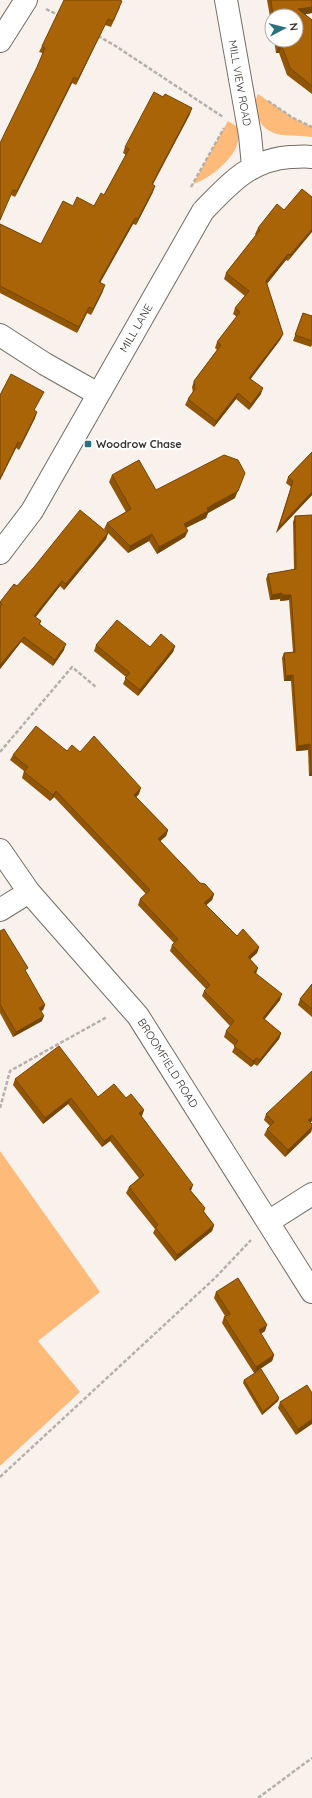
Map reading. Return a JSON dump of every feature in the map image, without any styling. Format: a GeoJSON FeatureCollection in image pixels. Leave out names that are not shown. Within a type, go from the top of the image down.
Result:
{"type":"FeatureCollection","features":[{"type":"Feature","properties":{"kind":"street","name":"MILL VIEW ROAD"},"geometry":{"type":"LineString","coordinates":[[226,0],[250,135],[253,166]]}},
{"type":"Feature","properties":{"kind":"street"},"geometry":{"type":"LineString","coordinates":[[0,41],[34,4]]}},
{"type":"Feature","properties":{"kind":"street","name":"MILL LANE"},"geometry":{"type":"LineString","coordinates":[[0,553],[32,511],[203,211],[226,187],[253,166],[279,158],[312,157]]}},
{"type":"Feature","properties":{"kind":"street"},"geometry":{"type":"LineString","coordinates":[[0,335],[45,364],[98,394]]}},
{"type":"Feature","properties":{"kind":"street","name":"BROOMFIELD ROAD"},"geometry":{"type":"LineString","coordinates":[[0,850],[29,892],[138,1016],[312,1292]]}},
{"type":"Feature","properties":{"kind":"street"},"geometry":{"type":"LineString","coordinates":[[0,910],[29,892]]}},
{"type":"Feature","properties":{"kind":"street"},"geometry":{"type":"LineString","coordinates":[[268,1222],[312,1194]]}},
{"type":"Feature","properties":{"kind":"path"},"geometry":{"type":"LineString","coordinates":[[34,4],[62,17]]}},
{"type":"Feature","properties":{"kind":"path"},"geometry":{"type":"LineString","coordinates":[[95,35],[114,45],[250,135]]}},
{"type":"Feature","properties":{"kind":"path"},"geometry":{"type":"LineString","coordinates":[[240,81],[293,118],[312,127]]}},
{"type":"Feature","properties":{"kind":"path"},"geometry":{"type":"LineString","coordinates":[[0,752],[72,667],[96,687]]}},
{"type":"Feature","properties":{"kind":"path"},"geometry":{"type":"LineString","coordinates":[[0,1108],[10,1071],[129,1005]]}},
{"type":"Feature","properties":{"kind":"path"},"geometry":{"type":"LineString","coordinates":[[0,1477],[215,1278],[268,1222]]}},
{"type":"Feature","properties":{"kind":"path"},"geometry":{"type":"LineString","coordinates":[[258,1798],[312,1758]]}},
{"type":"Feature","properties":{"kind":"shaded area"},"geometry":{"type":"Polygon","coordinates":[[[258,94],[293,118],[312,127],[312,137],[281,135],[268,130],[262,125],[256,112],[255,103],[258,94]]]}},
{"type":"Feature","properties":{"kind":"shaded area"},"geometry":{"type":"Polygon","coordinates":[[[228,121],[241,129],[233,154],[218,170],[193,184],[228,121]]]}},
{"type":"Feature","properties":{"kind":"shaded area"},"geometry":{"type":"Polygon","coordinates":[[[0,1151],[100,1292],[38,1341],[80,1392],[0,1466],[0,1151]]]}},
{"type":"Feature","properties":{"kind":"building"},"geometry":{"type":"Polygon","coordinates":[[[64,0],[122,1],[113,21],[108,19],[78,79],[74,77],[17,191],[13,190],[0,220],[0,143],[37,67],[45,48],[42,46],[64,0]]]}},
{"type":"Feature","properties":{"kind":"building"},"geometry":{"type":"Polygon","coordinates":[[[271,0],[312,0],[312,7],[272,8],[271,0]]]}},
{"type":"Feature","properties":{"kind":"building"},"geometry":{"type":"Polygon","coordinates":[[[304,14],[312,20],[312,86],[290,68],[283,48],[304,48],[304,14]]]}},
{"type":"Feature","properties":{"kind":"building"},"geometry":{"type":"Polygon","coordinates":[[[154,92],[163,97],[165,94],[192,108],[152,184],[155,186],[138,219],[135,218],[99,282],[105,285],[93,309],[89,307],[79,327],[0,286],[0,224],[41,244],[63,201],[73,206],[77,197],[94,206],[101,193],[104,195],[129,149],[125,147],[154,92]]]}},
{"type":"Feature","properties":{"kind":"building"},"geometry":{"type":"Polygon","coordinates":[[[302,189],[312,197],[312,229],[290,255],[288,254],[266,281],[283,334],[249,378],[263,388],[251,404],[238,393],[216,421],[188,399],[195,389],[194,381],[221,345],[217,342],[240,312],[235,308],[249,291],[226,273],[260,230],[258,228],[277,204],[284,210],[302,189]]]}},
{"type":"Feature","properties":{"kind":"building"},"geometry":{"type":"Polygon","coordinates":[[[303,313],[312,316],[312,341],[295,335],[303,313]]]}},
{"type":"Feature","properties":{"kind":"building"},"geometry":{"type":"Polygon","coordinates":[[[11,374],[44,392],[34,410],[37,412],[21,444],[18,442],[0,479],[0,395],[11,374]]]}},
{"type":"Feature","properties":{"kind":"building"},"geometry":{"type":"Polygon","coordinates":[[[312,452],[312,492],[279,527],[293,481],[288,477],[312,452]]]}},
{"type":"Feature","properties":{"kind":"building"},"geometry":{"type":"Polygon","coordinates":[[[224,455],[238,460],[245,473],[238,491],[207,508],[208,511],[184,524],[188,531],[159,547],[152,534],[130,546],[107,523],[131,509],[112,475],[139,460],[156,490],[224,455]]]}},
{"type":"Feature","properties":{"kind":"building"},"geometry":{"type":"Polygon","coordinates":[[[80,510],[108,533],[66,584],[62,581],[34,616],[41,621],[39,624],[66,644],[55,660],[24,637],[0,665],[0,607],[2,604],[0,602],[14,584],[17,586],[34,567],[80,510]]]}},
{"type":"Feature","properties":{"kind":"building"},"geometry":{"type":"Polygon","coordinates":[[[312,515],[311,771],[310,744],[298,746],[293,675],[286,676],[284,653],[295,652],[291,595],[282,595],[282,593],[272,595],[268,574],[296,569],[295,516],[312,515]]]}},
{"type":"Feature","properties":{"kind":"building"},"geometry":{"type":"Polygon","coordinates":[[[117,620],[150,647],[161,634],[175,646],[140,690],[125,678],[130,673],[96,645],[117,620]]]}},
{"type":"Feature","properties":{"kind":"building"},"geometry":{"type":"Polygon","coordinates":[[[36,726],[67,751],[72,745],[80,752],[94,736],[141,788],[134,795],[168,830],[158,839],[200,883],[205,884],[214,894],[204,903],[237,936],[243,929],[259,947],[248,957],[258,968],[254,972],[282,994],[263,1018],[281,1033],[260,1060],[256,1058],[253,1061],[234,1046],[238,1041],[226,1031],[234,1021],[204,991],[210,985],[172,945],[178,939],[140,899],[150,890],[56,791],[53,795],[24,772],[28,767],[13,755],[36,726]]]}},
{"type":"Feature","properties":{"kind":"building"},"geometry":{"type":"Polygon","coordinates":[[[4,929],[28,968],[25,970],[45,1005],[39,1008],[44,1016],[16,1032],[0,1004],[0,931],[4,929]]]}},
{"type":"Feature","properties":{"kind":"building"},"geometry":{"type":"Polygon","coordinates":[[[312,984],[312,1009],[300,999],[312,984]]]}},
{"type":"Feature","properties":{"kind":"building"},"geometry":{"type":"Polygon","coordinates":[[[59,1046],[98,1097],[114,1084],[126,1098],[131,1094],[144,1110],[139,1113],[193,1185],[189,1189],[205,1208],[203,1211],[214,1225],[177,1255],[155,1227],[158,1225],[129,1187],[144,1175],[112,1135],[104,1141],[71,1098],[45,1118],[15,1079],[59,1046]]]}},
{"type":"Feature","properties":{"kind":"building"},"geometry":{"type":"Polygon","coordinates":[[[312,1071],[312,1117],[308,1120],[312,1124],[312,1127],[288,1150],[267,1129],[274,1122],[266,1114],[312,1071]]]}},
{"type":"Feature","properties":{"kind":"building"},"geometry":{"type":"Polygon","coordinates":[[[238,1278],[267,1325],[259,1330],[274,1355],[256,1367],[224,1317],[230,1314],[216,1292],[238,1278]]]}},
{"type":"Feature","properties":{"kind":"building"},"geometry":{"type":"Polygon","coordinates":[[[261,1369],[279,1398],[263,1412],[244,1380],[261,1369]]]}},
{"type":"Feature","properties":{"kind":"building"},"geometry":{"type":"Polygon","coordinates":[[[307,1385],[312,1393],[312,1419],[298,1429],[280,1402],[307,1385]]]}},
{"type":"Feature","properties":{"kind":"place","name":"Woodrow Chase"},"geometry":{"type":"Point","coordinates":[88,444]}}]}
